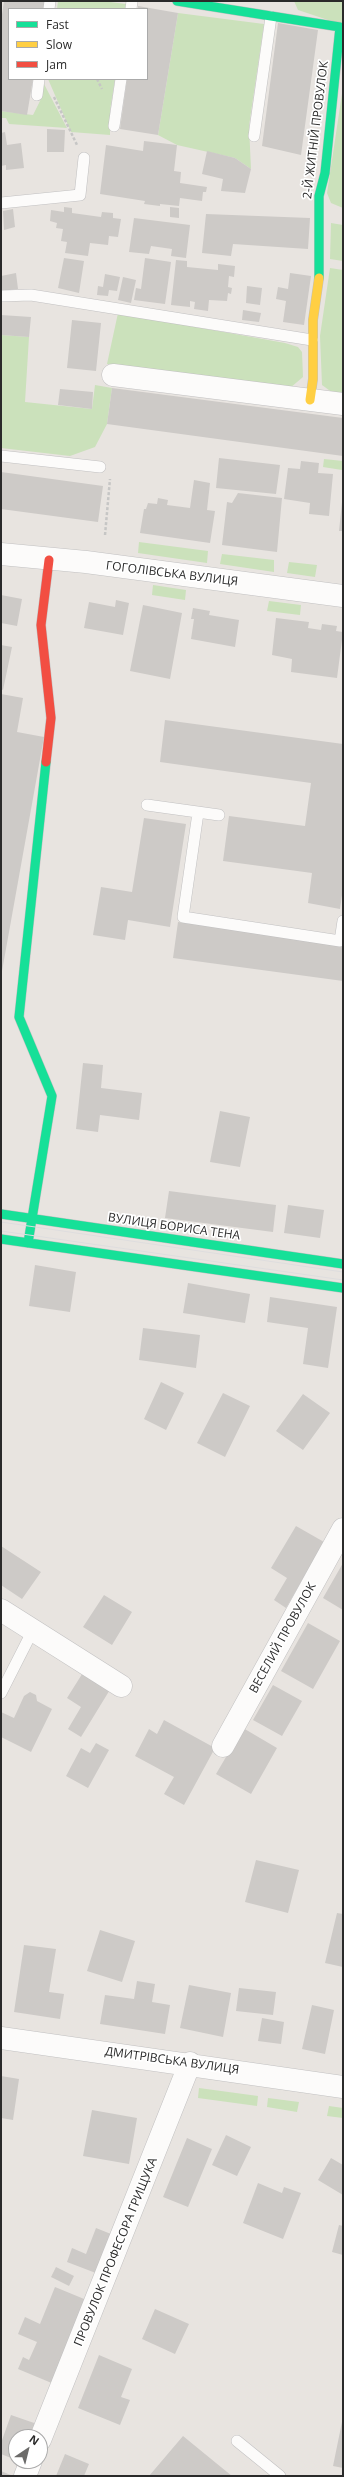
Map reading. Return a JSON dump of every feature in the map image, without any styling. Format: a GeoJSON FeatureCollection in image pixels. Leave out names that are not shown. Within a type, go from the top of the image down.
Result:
{"type":"FeatureCollection","features":[{"type":"Feature","properties":{"kind":"street","name":"2-Й ЖИТНІЙ ПРОВУЛОК"},"geometry":{"type":"LineString","coordinates":[[177,1],[340,27],[325,173],[319,196],[319,278],[312,340],[313,379],[310,400]]}},
{"type":"Feature","properties":{"kind":"street"},"geometry":{"type":"LineString","coordinates":[[113,375],[343,404]]}},
{"type":"Feature","properties":{"kind":"street","name":"ГОГОЛІВСЬКА ВУЛИЦЯ"},"geometry":{"type":"LineString","coordinates":[[1,554],[49,560],[86,562],[343,596]]}},
{"type":"Feature","properties":{"kind":"street"},"geometry":{"type":"LineString","coordinates":[[28,1243],[52,1096],[19,1017],[51,718],[41,636],[49,560]]}},
{"type":"Feature","properties":{"kind":"street","name":"ВУЛИЦЯ БОРИСА ТЕНА"},"geometry":{"type":"LineString","coordinates":[[1,1214],[343,1264]]}},
{"type":"Feature","properties":{"kind":"street"},"geometry":{"type":"LineString","coordinates":[[1,1239],[343,1288]]}},
{"type":"Feature","properties":{"kind":"street","name":"ВЕСЕЛИЙ ПРОВУЛОК"},"geometry":{"type":"LineString","coordinates":[[223,1746],[343,1529]]}},
{"type":"Feature","properties":{"kind":"street"},"geometry":{"type":"LineString","coordinates":[[1,1610],[122,1686]]}},
{"type":"Feature","properties":{"kind":"street","name":"ДМИТРІВСЬКА ВУЛИЦЯ"},"geometry":{"type":"LineString","coordinates":[[1,2038],[190,2063],[343,2087]]}},
{"type":"Feature","properties":{"kind":"street","name":"ПРОВУЛОК ПРОФЕСОРА ГРИЩУКА"},"geometry":{"type":"LineString","coordinates":[[44,2429],[190,2063]]}},
{"type":"Feature","properties":{"kind":"lane"},"geometry":{"type":"LineString","coordinates":[[253,14],[254,1]]}},
{"type":"Feature","properties":{"kind":"lane"},"geometry":{"type":"LineString","coordinates":[[254,136],[271,17]]}},
{"type":"Feature","properties":{"kind":"lane"},"geometry":{"type":"LineString","coordinates":[[37,95],[39,80]]}},
{"type":"Feature","properties":{"kind":"lane"},"geometry":{"type":"LineString","coordinates":[[114,126],[121,80]]}},
{"type":"Feature","properties":{"kind":"lane"},"geometry":{"type":"LineString","coordinates":[[1,203],[80,195],[84,158]]}},
{"type":"Feature","properties":{"kind":"lane"},"geometry":{"type":"LineString","coordinates":[[1,296],[31,295],[312,340]]}},
{"type":"Feature","properties":{"kind":"lane"},"geometry":{"type":"LineString","coordinates":[[1,456],[100,467]]}},
{"type":"Feature","properties":{"kind":"lane"},"geometry":{"type":"LineString","coordinates":[[147,805],[219,815]]}},
{"type":"Feature","properties":{"kind":"lane"},"geometry":{"type":"LineString","coordinates":[[198,813],[183,917],[340,941],[343,921]]}},
{"type":"Feature","properties":{"kind":"lane"},"geometry":{"type":"LineString","coordinates":[[1,1693],[33,1630]]}},
{"type":"Feature","properties":{"kind":"lane"},"geometry":{"type":"LineString","coordinates":[[237,2441],[280,2476]]}},
{"type":"Feature","properties":{"kind":"path"},"geometry":{"type":"LineString","coordinates":[[52,93],[67,128],[84,158]]}},
{"type":"Feature","properties":{"kind":"path"},"geometry":{"type":"LineString","coordinates":[[100,467],[109,475],[110,486],[105,535]]}},
{"type":"Feature","properties":{"kind":"green space"},"geometry":{"type":"Polygon","coordinates":[[[58,1],[102,1],[126,4],[125,8],[57,8],[58,1]]]}},
{"type":"Feature","properties":{"kind":"green space"},"geometry":{"type":"Polygon","coordinates":[[[294,1],[343,1],[343,25],[298,10],[294,1]]]}},
{"type":"Feature","properties":{"kind":"green space"},"geometry":{"type":"Polygon","coordinates":[[[178,13],[264,24],[249,126],[251,169],[235,158],[177,145],[158,135],[178,13]]]}},
{"type":"Feature","properties":{"kind":"green space"},"geometry":{"type":"Polygon","coordinates":[[[48,80],[115,80],[110,111],[110,135],[71,132],[48,80]]]}},
{"type":"Feature","properties":{"kind":"green space"},"geometry":{"type":"Polygon","coordinates":[[[44,84],[67,128],[9,124],[6,118],[1,118],[1,111],[33,115],[40,101],[44,84]]]}},
{"type":"Feature","properties":{"kind":"green space"},"geometry":{"type":"Polygon","coordinates":[[[343,87],[343,208],[331,203],[327,193],[343,87]]]}},
{"type":"Feature","properties":{"kind":"green space"},"geometry":{"type":"Polygon","coordinates":[[[331,223],[343,225],[343,261],[330,259],[331,223]]]}},
{"type":"Feature","properties":{"kind":"green space"},"geometry":{"type":"Polygon","coordinates":[[[330,268],[343,270],[343,394],[333,393],[322,385],[320,336],[330,268]]]}},
{"type":"Feature","properties":{"kind":"green space"},"geometry":{"type":"Polygon","coordinates":[[[118,313],[285,343],[298,347],[302,352],[303,377],[290,388],[107,364],[118,313]]]}},
{"type":"Feature","properties":{"kind":"green space"},"geometry":{"type":"Polygon","coordinates":[[[1,335],[29,337],[25,402],[92,409],[95,385],[112,388],[107,424],[95,447],[70,456],[1,448],[1,335]]]}},
{"type":"Feature","properties":{"kind":"green space"},"geometry":{"type":"Polygon","coordinates":[[[324,459],[343,461],[343,472],[342,470],[323,467],[324,459]]]}},
{"type":"Feature","properties":{"kind":"green space"},"geometry":{"type":"Polygon","coordinates":[[[139,542],[208,551],[207,563],[138,553],[139,542]]]}},
{"type":"Feature","properties":{"kind":"green space"},"geometry":{"type":"Polygon","coordinates":[[[222,554],[274,560],[274,572],[220,564],[222,554]]]}},
{"type":"Feature","properties":{"kind":"green space"},"geometry":{"type":"Polygon","coordinates":[[[289,562],[317,565],[315,577],[287,573],[289,562]]]}},
{"type":"Feature","properties":{"kind":"green space"},"geometry":{"type":"Polygon","coordinates":[[[153,585],[186,590],[185,600],[152,595],[153,585]]]}},
{"type":"Feature","properties":{"kind":"green space"},"geometry":{"type":"Polygon","coordinates":[[[269,601],[301,605],[300,615],[267,611],[269,601]]]}},
{"type":"Feature","properties":{"kind":"green space"},"geometry":{"type":"Polygon","coordinates":[[[199,2088],[258,2096],[257,2106],[198,2098],[199,2088]]]}},
{"type":"Feature","properties":{"kind":"green space"},"geometry":{"type":"Polygon","coordinates":[[[268,2098],[299,2102],[297,2112],[267,2107],[268,2098]]]}},
{"type":"Feature","properties":{"kind":"green space"},"geometry":{"type":"Polygon","coordinates":[[[329,2106],[343,2108],[343,2118],[327,2116],[329,2106]]]}},
{"type":"Feature","properties":{"kind":"building"},"geometry":{"type":"Polygon","coordinates":[[[4,1],[45,1],[44,8],[8,8],[8,80],[33,80],[27,115],[1,111],[1,21],[4,1]]]}},
{"type":"Feature","properties":{"kind":"building"},"geometry":{"type":"Polygon","coordinates":[[[138,6],[178,13],[158,135],[120,129],[127,80],[148,80],[148,8],[138,8],[138,6]]]}},
{"type":"Feature","properties":{"kind":"building"},"geometry":{"type":"Polygon","coordinates":[[[278,23],[318,30],[301,155],[262,146],[278,23]]]}},
{"type":"Feature","properties":{"kind":"building"},"geometry":{"type":"Polygon","coordinates":[[[47,129],[65,130],[64,152],[47,152],[47,129]]]}},
{"type":"Feature","properties":{"kind":"building"},"geometry":{"type":"Polygon","coordinates":[[[5,132],[7,145],[21,143],[24,168],[6,170],[6,165],[1,166],[1,133],[5,132]]]}},
{"type":"Feature","properties":{"kind":"building"},"geometry":{"type":"Polygon","coordinates":[[[144,141],[177,145],[174,171],[181,172],[180,183],[207,187],[206,192],[203,192],[202,201],[180,198],[179,206],[160,204],[160,206],[144,204],[145,201],[100,194],[106,145],[143,151],[144,141]]]}},
{"type":"Feature","properties":{"kind":"building"},"geometry":{"type":"Polygon","coordinates":[[[207,151],[235,158],[251,169],[245,193],[221,191],[223,179],[202,174],[207,151]]]}},
{"type":"Feature","properties":{"kind":"building"},"geometry":{"type":"Polygon","coordinates":[[[64,207],[72,208],[72,213],[101,217],[102,212],[113,213],[113,218],[121,219],[118,237],[109,236],[108,245],[90,243],[88,256],[65,253],[67,242],[61,241],[63,229],[56,228],[57,223],[50,221],[51,210],[64,212],[64,207]]]}},
{"type":"Feature","properties":{"kind":"building"},"geometry":{"type":"Polygon","coordinates":[[[170,207],[179,208],[179,218],[170,217],[170,207]]]}},
{"type":"Feature","properties":{"kind":"building"},"geometry":{"type":"Polygon","coordinates":[[[13,209],[15,227],[4,230],[3,211],[13,209]]]}},
{"type":"Feature","properties":{"kind":"building"},"geometry":{"type":"Polygon","coordinates":[[[206,214],[310,218],[308,249],[233,244],[231,256],[202,253],[206,214]]]}},
{"type":"Feature","properties":{"kind":"building"},"geometry":{"type":"Polygon","coordinates":[[[134,218],[190,225],[186,258],[171,256],[172,249],[151,246],[149,254],[129,252],[134,218]]]}},
{"type":"Feature","properties":{"kind":"building"},"geometry":{"type":"Polygon","coordinates":[[[64,258],[84,261],[79,293],[58,288],[64,258]]]}},
{"type":"Feature","properties":{"kind":"building"},"geometry":{"type":"Polygon","coordinates":[[[145,258],[171,262],[165,304],[134,300],[136,288],[141,289],[145,258]]]}},
{"type":"Feature","properties":{"kind":"building"},"geometry":{"type":"Polygon","coordinates":[[[176,260],[187,261],[187,267],[218,270],[218,264],[235,266],[234,277],[229,276],[228,287],[232,288],[231,294],[228,293],[227,301],[209,300],[208,311],[194,309],[195,302],[190,301],[190,307],[171,305],[176,260]]]}},
{"type":"Feature","properties":{"kind":"building"},"geometry":{"type":"Polygon","coordinates":[[[16,273],[18,289],[1,291],[1,276],[16,273]]]}},
{"type":"Feature","properties":{"kind":"building"},"geometry":{"type":"Polygon","coordinates":[[[290,273],[311,276],[304,325],[283,322],[286,301],[276,299],[278,287],[288,289],[290,273]]]}},
{"type":"Feature","properties":{"kind":"building"},"geometry":{"type":"Polygon","coordinates":[[[105,274],[120,277],[117,291],[109,290],[108,296],[97,295],[98,286],[103,287],[105,274]]]}},
{"type":"Feature","properties":{"kind":"building"},"geometry":{"type":"Polygon","coordinates":[[[123,277],[136,280],[131,303],[118,300],[123,277]]]}},
{"type":"Feature","properties":{"kind":"building"},"geometry":{"type":"Polygon","coordinates":[[[247,286],[262,288],[260,305],[246,303],[247,286]]]}},
{"type":"Feature","properties":{"kind":"building"},"geometry":{"type":"Polygon","coordinates":[[[243,310],[261,313],[259,322],[242,320],[243,310]]]}},
{"type":"Feature","properties":{"kind":"building"},"geometry":{"type":"Polygon","coordinates":[[[1,315],[31,317],[29,337],[1,335],[1,315]]]}},
{"type":"Feature","properties":{"kind":"building"},"geometry":{"type":"Polygon","coordinates":[[[72,320],[101,323],[96,371],[67,368],[72,320]]]}},
{"type":"Feature","properties":{"kind":"building"},"geometry":{"type":"Polygon","coordinates":[[[112,388],[343,418],[343,456],[107,424],[112,388]]]}},
{"type":"Feature","properties":{"kind":"building"},"geometry":{"type":"Polygon","coordinates":[[[60,389],[93,392],[92,409],[58,405],[60,389]]]}},
{"type":"Feature","properties":{"kind":"building"},"geometry":{"type":"Polygon","coordinates":[[[219,458],[280,465],[276,494],[216,488],[219,458]]]}},
{"type":"Feature","properties":{"kind":"building"},"geometry":{"type":"Polygon","coordinates":[[[301,461],[319,463],[318,473],[333,474],[329,516],[309,514],[310,503],[284,499],[288,468],[300,469],[301,461]]]}},
{"type":"Feature","properties":{"kind":"building"},"geometry":{"type":"Polygon","coordinates":[[[1,472],[103,486],[98,522],[1,509],[1,472]]]}},
{"type":"Feature","properties":{"kind":"building"},"geometry":{"type":"Polygon","coordinates":[[[194,480],[210,483],[207,510],[215,511],[210,543],[140,533],[144,509],[146,509],[148,503],[157,504],[158,498],[168,500],[167,505],[190,508],[194,480]]]}},
{"type":"Feature","properties":{"kind":"building"},"geometry":{"type":"Polygon","coordinates":[[[238,493],[282,498],[277,552],[222,545],[227,502],[232,503],[238,493]]]}},
{"type":"Feature","properties":{"kind":"building"},"geometry":{"type":"Polygon","coordinates":[[[342,502],[343,531],[339,531],[342,502]]]}},
{"type":"Feature","properties":{"kind":"building"},"geometry":{"type":"Polygon","coordinates":[[[1,595],[22,599],[17,626],[1,623],[1,595]]]}},
{"type":"Feature","properties":{"kind":"building"},"geometry":{"type":"Polygon","coordinates":[[[116,600],[129,603],[123,635],[84,628],[89,602],[115,607],[116,600]]]}},
{"type":"Feature","properties":{"kind":"building"},"geometry":{"type":"Polygon","coordinates":[[[143,605],[182,613],[170,679],[130,671],[143,605]]]}},
{"type":"Feature","properties":{"kind":"building"},"geometry":{"type":"Polygon","coordinates":[[[193,608],[210,611],[209,615],[239,620],[235,647],[191,639],[194,619],[191,619],[193,608]]]}},
{"type":"Feature","properties":{"kind":"building"},"geometry":{"type":"Polygon","coordinates":[[[276,618],[309,622],[308,628],[321,630],[322,624],[337,626],[336,631],[343,632],[337,678],[291,672],[292,659],[272,655],[276,618]]]}},
{"type":"Feature","properties":{"kind":"building"},"geometry":{"type":"Polygon","coordinates":[[[1,645],[12,647],[3,690],[1,689],[1,645]]]}},
{"type":"Feature","properties":{"kind":"building"},"geometry":{"type":"Polygon","coordinates":[[[1,694],[23,698],[17,732],[44,737],[2,971],[1,694]]]}},
{"type":"Feature","properties":{"kind":"building"},"geometry":{"type":"Polygon","coordinates":[[[165,720],[343,744],[343,888],[340,909],[308,903],[312,873],[223,861],[229,816],[305,826],[311,783],[160,762],[165,720]]]}},
{"type":"Feature","properties":{"kind":"building"},"geometry":{"type":"Polygon","coordinates":[[[144,818],[186,824],[170,927],[128,920],[125,940],[93,935],[101,887],[132,892],[144,818]]]}},
{"type":"Feature","properties":{"kind":"building"},"geometry":{"type":"Polygon","coordinates":[[[178,922],[343,945],[343,981],[173,958],[178,922]]]}},
{"type":"Feature","properties":{"kind":"building"},"geometry":{"type":"Polygon","coordinates":[[[83,1063],[103,1065],[101,1088],[142,1093],[139,1120],[100,1115],[98,1132],[76,1129],[83,1063]]]}},
{"type":"Feature","properties":{"kind":"building"},"geometry":{"type":"Polygon","coordinates":[[[220,1111],[250,1117],[240,1167],[210,1162],[220,1111]]]}},
{"type":"Feature","properties":{"kind":"building"},"geometry":{"type":"Polygon","coordinates":[[[169,1191],[276,1205],[273,1232],[165,1218],[169,1191]]]}},
{"type":"Feature","properties":{"kind":"building"},"geometry":{"type":"Polygon","coordinates":[[[288,1205],[324,1210],[320,1238],[284,1233],[288,1205]]]}},
{"type":"Feature","properties":{"kind":"building"},"geometry":{"type":"Polygon","coordinates":[[[35,1265],[76,1272],[70,1312],[29,1306],[35,1265]]]}},
{"type":"Feature","properties":{"kind":"building"},"geometry":{"type":"Polygon","coordinates":[[[188,1283],[250,1294],[245,1323],[183,1313],[188,1283]]]}},
{"type":"Feature","properties":{"kind":"building"},"geometry":{"type":"Polygon","coordinates":[[[270,1297],[337,1307],[328,1368],[303,1364],[308,1328],[267,1322],[270,1297]]]}},
{"type":"Feature","properties":{"kind":"building"},"geometry":{"type":"Polygon","coordinates":[[[143,1328],[200,1335],[196,1368],[139,1360],[143,1328]]]}},
{"type":"Feature","properties":{"kind":"building"},"geometry":{"type":"Polygon","coordinates":[[[161,1382],[184,1393],[166,1430],[144,1419],[161,1382]]]}},
{"type":"Feature","properties":{"kind":"building"},"geometry":{"type":"Polygon","coordinates":[[[223,1393],[250,1406],[225,1457],[197,1443],[223,1393]]]}},
{"type":"Feature","properties":{"kind":"building"},"geometry":{"type":"Polygon","coordinates":[[[303,1394],[330,1413],[303,1450],[276,1431],[303,1394]]]}},
{"type":"Feature","properties":{"kind":"building"},"geometry":{"type":"Polygon","coordinates":[[[296,1526],[324,1542],[286,1608],[274,1600],[287,1578],[271,1568],[296,1526]]]}},
{"type":"Feature","properties":{"kind":"building"},"geometry":{"type":"Polygon","coordinates":[[[1,1546],[41,1572],[22,1599],[1,1585],[1,1546]]]}},
{"type":"Feature","properties":{"kind":"building"},"geometry":{"type":"Polygon","coordinates":[[[343,1563],[343,1610],[323,1598],[343,1563]]]}},
{"type":"Feature","properties":{"kind":"building"},"geometry":{"type":"Polygon","coordinates":[[[104,1595],[132,1612],[112,1645],[83,1627],[104,1595]]]}},
{"type":"Feature","properties":{"kind":"building"},"geometry":{"type":"Polygon","coordinates":[[[308,1623],[340,1641],[313,1689],[281,1671],[308,1623]]]}},
{"type":"Feature","properties":{"kind":"building"},"geometry":{"type":"Polygon","coordinates":[[[84,1671],[111,1688],[81,1737],[68,1729],[81,1707],[67,1698],[84,1671]]]}},
{"type":"Feature","properties":{"kind":"building"},"geometry":{"type":"Polygon","coordinates":[[[273,1685],[302,1701],[282,1736],[253,1720],[273,1685]]]}},
{"type":"Feature","properties":{"kind":"building"},"geometry":{"type":"Polygon","coordinates":[[[30,1692],[36,1695],[37,1701],[52,1709],[31,1752],[1,1737],[1,1712],[14,1718],[24,1696],[30,1692]]]}},
{"type":"Feature","properties":{"kind":"building"},"geometry":{"type":"Polygon","coordinates":[[[164,1720],[215,1748],[184,1805],[164,1794],[174,1777],[135,1756],[149,1729],[157,1734],[164,1720]]]}},
{"type":"Feature","properties":{"kind":"building"},"geometry":{"type":"Polygon","coordinates":[[[243,1728],[277,1748],[251,1794],[216,1774],[243,1728]]]}},
{"type":"Feature","properties":{"kind":"building"},"geometry":{"type":"Polygon","coordinates":[[[96,1743],[109,1750],[88,1788],[66,1776],[81,1748],[90,1753],[96,1743]]]}},
{"type":"Feature","properties":{"kind":"building"},"geometry":{"type":"Polygon","coordinates":[[[256,1860],[299,1870],[288,1913],[245,1902],[256,1860]]]}},
{"type":"Feature","properties":{"kind":"building"},"geometry":{"type":"Polygon","coordinates":[[[337,1913],[343,1914],[343,1967],[325,1963],[337,1913]]]}},
{"type":"Feature","properties":{"kind":"building"},"geometry":{"type":"Polygon","coordinates":[[[100,1930],[135,1941],[122,1982],[87,1971],[100,1930]]]}},
{"type":"Feature","properties":{"kind":"building"},"geometry":{"type":"Polygon","coordinates":[[[24,1945],[56,1949],[49,1992],[64,1994],[60,2019],[14,2012],[24,1945]]]}},
{"type":"Feature","properties":{"kind":"building"},"geometry":{"type":"Polygon","coordinates":[[[137,1981],[155,1984],[152,2002],[170,2005],[165,2034],[100,2024],[105,1995],[134,1999],[137,1981]]]}},
{"type":"Feature","properties":{"kind":"building"},"geometry":{"type":"Polygon","coordinates":[[[189,1985],[231,1993],[223,2037],[180,2028],[189,1985]]]}},
{"type":"Feature","properties":{"kind":"building"},"geometry":{"type":"Polygon","coordinates":[[[239,1988],[276,1992],[273,2015],[236,2011],[239,1988]]]}},
{"type":"Feature","properties":{"kind":"building"},"geometry":{"type":"Polygon","coordinates":[[[312,2005],[334,2010],[325,2054],[302,2049],[312,2005]]]}},
{"type":"Feature","properties":{"kind":"building"},"geometry":{"type":"Polygon","coordinates":[[[262,2018],[284,2022],[281,2044],[258,2041],[262,2018]]]}},
{"type":"Feature","properties":{"kind":"building"},"geometry":{"type":"Polygon","coordinates":[[[1,2076],[19,2079],[13,2120],[1,2118],[1,2076]]]}},
{"type":"Feature","properties":{"kind":"building"},"geometry":{"type":"Polygon","coordinates":[[[92,2110],[137,2118],[129,2164],[83,2156],[92,2110]]]}},
{"type":"Feature","properties":{"kind":"building"},"geometry":{"type":"Polygon","coordinates":[[[226,2135],[251,2147],[237,2176],[212,2165],[226,2135]]]}},
{"type":"Feature","properties":{"kind":"building"},"geometry":{"type":"Polygon","coordinates":[[[187,2138],[212,2149],[188,2207],[163,2197],[187,2138]]]}},
{"type":"Feature","properties":{"kind":"building"},"geometry":{"type":"Polygon","coordinates":[[[331,2158],[343,2165],[343,2195],[318,2180],[331,2158]]]}},
{"type":"Feature","properties":{"kind":"building"},"geometry":{"type":"Polygon","coordinates":[[[258,2183],[282,2193],[284,2187],[301,2193],[283,2239],[243,2223],[258,2183]]]}},
{"type":"Feature","properties":{"kind":"building"},"geometry":{"type":"Polygon","coordinates":[[[339,2225],[343,2226],[343,2255],[332,2252],[339,2225]]]}},
{"type":"Feature","properties":{"kind":"building"},"geometry":{"type":"Polygon","coordinates":[[[96,2228],[116,2236],[101,2275],[67,2262],[72,2248],[86,2254],[96,2228]]]}},
{"type":"Feature","properties":{"kind":"building"},"geometry":{"type":"Polygon","coordinates":[[[56,2267],[74,2276],[69,2286],[51,2277],[56,2267]]]}},
{"type":"Feature","properties":{"kind":"building"},"geometry":{"type":"Polygon","coordinates":[[[55,2287],[89,2301],[54,2384],[18,2369],[23,2357],[29,2360],[37,2342],[18,2334],[25,2317],[40,2324],[55,2287]]]}},
{"type":"Feature","properties":{"kind":"building"},"geometry":{"type":"Polygon","coordinates":[[[155,2309],[189,2324],[175,2354],[142,2339],[155,2309]]]}},
{"type":"Feature","properties":{"kind":"building"},"geometry":{"type":"Polygon","coordinates":[[[99,2355],[132,2369],[121,2397],[130,2400],[120,2425],[78,2408],[99,2355]]]}},
{"type":"Feature","properties":{"kind":"building"},"geometry":{"type":"Polygon","coordinates":[[[11,2415],[37,2424],[35,2429],[8,2429],[8,2457],[1,2454],[1,2443],[11,2415]]]}},
{"type":"Feature","properties":{"kind":"building"},"geometry":{"type":"Polygon","coordinates":[[[343,2417],[343,2468],[333,2466],[343,2417]]]}},
{"type":"Feature","properties":{"kind":"building"},"geometry":{"type":"Polygon","coordinates":[[[183,2436],[216,2463],[232,2476],[149,2476],[183,2436]]]}},
{"type":"Feature","properties":{"kind":"building"},"geometry":{"type":"Polygon","coordinates":[[[65,2454],[89,2464],[84,2476],[56,2476],[65,2454]]]}},
{"type":"Feature","properties":{"kind":"building"},"geometry":{"type":"Polygon","coordinates":[[[1,2471],[13,2476],[1,2476],[1,2471]]]}},
{"type":"Feature","properties":{"kind":"tram line"},"geometry":{"type":"LineString","coordinates":[[1,1222],[343,1272]]}},
{"type":"Feature","properties":{"kind":"tram line"},"geometry":{"type":"LineString","coordinates":[[1,1231],[343,1280]]}},
{"type":"Feature","properties":{"kind":"traffic: fast"},"geometry":{"type":"LineString","coordinates":[[177,1],[340,27],[325,173],[319,196],[319,278]]}},
{"type":"Feature","properties":{"kind":"traffic: fast"},"geometry":{"type":"LineString","coordinates":[[28,1243],[52,1096],[19,1017],[46,762]]}},
{"type":"Feature","properties":{"kind":"traffic: fast"},"geometry":{"type":"LineString","coordinates":[[1,1214],[343,1264]]}},
{"type":"Feature","properties":{"kind":"traffic: fast"},"geometry":{"type":"LineString","coordinates":[[1,1239],[343,1288]]}},
{"type":"Feature","properties":{"kind":"traffic: slow"},"geometry":{"type":"LineString","coordinates":[[310,400],[313,379],[313,320],[319,278]]}},
{"type":"Feature","properties":{"kind":"traffic: jam"},"geometry":{"type":"LineString","coordinates":[[46,762],[51,718],[41,625],[49,560]]}}]}
